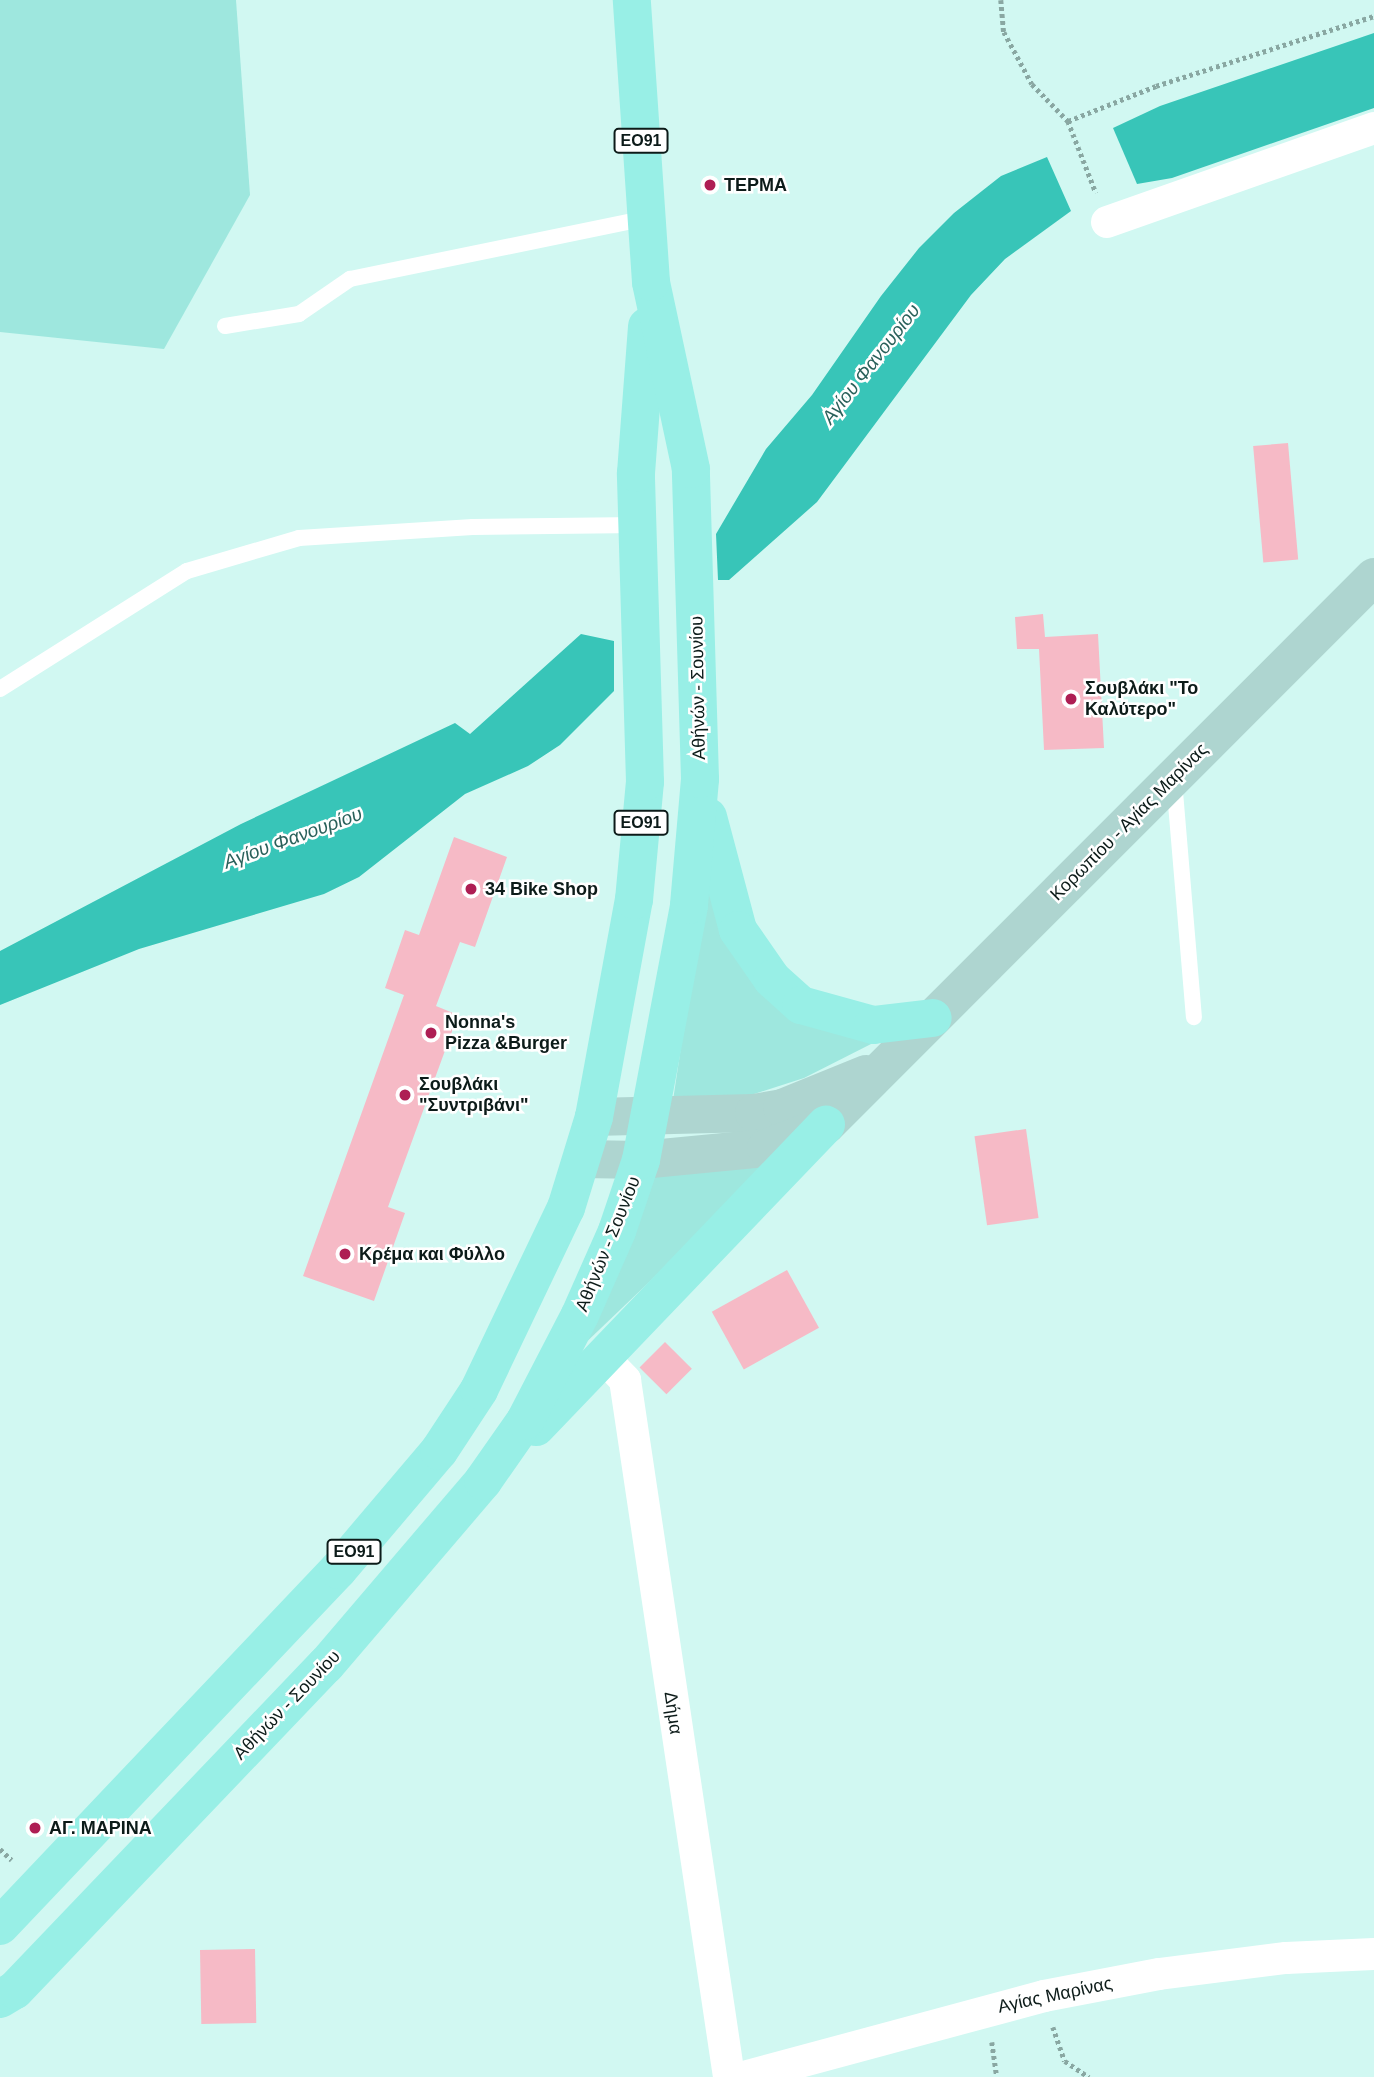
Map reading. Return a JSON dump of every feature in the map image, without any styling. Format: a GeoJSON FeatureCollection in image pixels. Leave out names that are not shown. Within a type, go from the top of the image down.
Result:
{"type":"FeatureCollection","features":[{"type":"Feature","properties":{"kind":"main road","name":"Αθήνών - Σουνίου"},"geometry":{"type":"LineString","coordinates":[[0,1998],[15,1990],[343,1646],[483,1481],[525,1421],[580,1315],[617,1231],[641,1160],[689,905],[700,779],[691,469],[651,282],[632,0]]}},
{"type":"Feature","properties":{"kind":"main road","name":"Αθήνών - Σουνίου"},"geometry":{"type":"LineString","coordinates":[[0,1926],[338,1570],[439,1451],[479,1390],[529,1291],[583,1159],[594,1117],[634,900],[645,782],[636,473],[651,282]]}},
{"type":"Feature","properties":{"kind":"main road","name":"Κορωπίου - Αγίας Μαρίνας"},"geometry":{"type":"LineString","coordinates":[[583,1159],[641,1160],[766,1148],[826,1125],[1374,576]]}},
{"type":"Feature","properties":{"kind":"main road"},"geometry":{"type":"LineString","coordinates":[[700,779],[723,886],[738,930],[772,979],[801,1005],[837,1019],[873,1025],[933,1018]]}},
{"type":"Feature","properties":{"kind":"main road","name":"Κορωπίου - Αγίας Μαρίνας"},"geometry":{"type":"LineString","coordinates":[[594,1117],[754,1113],[782,1108],[885,1066]]}},
{"type":"Feature","properties":{"kind":"main road"},"geometry":{"type":"LineString","coordinates":[[483,1481],[826,1125]]}},
{"type":"Feature","properties":{"kind":"street"},"geometry":{"type":"LineString","coordinates":[[1107,222],[1374,128]]}},
{"type":"Feature","properties":{"kind":"street","name":"Δήμα"},"geometry":{"type":"LineString","coordinates":[[603,1357],[625,1380],[744,2077]]}},
{"type":"Feature","properties":{"kind":"street","name":"Αγίας Μαρίνας"},"geometry":{"type":"LineString","coordinates":[[744,2077],[1044,1996],[1159,1974],[1286,1958],[1374,1954]]}},
{"type":"Feature","properties":{"kind":"lane"},"geometry":{"type":"LineString","coordinates":[[225,326],[299,314],[350,279],[646,218]]}},
{"type":"Feature","properties":{"kind":"lane"},"geometry":{"type":"LineString","coordinates":[[0,689],[187,571],[299,538],[473,527],[639,525]]}},
{"type":"Feature","properties":{"kind":"lane"},"geometry":{"type":"LineString","coordinates":[[1173,778],[1194,1017]]}},
{"type":"Feature","properties":{"kind":"path"},"geometry":{"type":"LineString","coordinates":[[1000,0],[1004,32],[1032,84],[1068,121],[1107,222]]}},
{"type":"Feature","properties":{"kind":"path"},"geometry":{"type":"LineString","coordinates":[[1068,121],[1156,86],[1374,16]]}},
{"type":"Feature","properties":{"kind":"path"},"geometry":{"type":"LineString","coordinates":[[1044,1996],[1065,2061],[1089,2077]]}},
{"type":"Feature","properties":{"kind":"shaded area"},"geometry":{"type":"Polygon","coordinates":[[[0,0],[236,0],[250,195],[164,349],[0,332],[0,0]]]}},
{"type":"Feature","properties":{"kind":"shaded area"},"geometry":{"type":"Polygon","coordinates":[[[707,875],[724,941],[875,1042],[804,1078],[751,1095],[672,1107],[707,875]]]}},
{"type":"Feature","properties":{"kind":"shaded area"},"geometry":{"type":"Polygon","coordinates":[[[779,1158],[577,1351],[654,1168],[779,1158]]]}},
{"type":"Feature","properties":{"kind":"water"},"geometry":{"type":"Polygon","coordinates":[[[1374,33],[1374,108],[1172,178],[1137,184],[1113,128],[1160,106],[1374,33]]]}},
{"type":"Feature","properties":{"kind":"water","name":"Αγίου Φανουρίου"},"geometry":{"type":"Polygon","coordinates":[[[1047,157],[1071,211],[1005,259],[971,295],[817,502],[729,580],[718,580],[716,534],[766,449],[812,395],[881,296],[919,248],[954,213],[1001,176],[1047,157]]]}},
{"type":"Feature","properties":{"kind":"water","name":"Αγίου Φανουρίου"},"geometry":{"type":"Polygon","coordinates":[[[581,634],[614,641],[614,691],[560,745],[528,766],[465,794],[359,877],[324,894],[139,949],[0,1005],[0,951],[241,824],[455,723],[470,734],[581,634]]]}},
{"type":"Feature","properties":{"kind":"building"},"geometry":{"type":"Polygon","coordinates":[[[1288,443],[1298,560],[1263,563],[1253,446],[1288,443]]]}},
{"type":"Feature","properties":{"kind":"building","name":"Σουβλάκι \"Το Καλύτερο\""},"geometry":{"type":"Polygon","coordinates":[[[1043,614],[1045,637],[1098,634],[1104,748],[1044,750],[1039,649],[1017,649],[1015,617],[1043,614]]]}},
{"type":"Feature","properties":{"kind":"building"},"geometry":{"type":"Polygon","coordinates":[[[454,837],[507,857],[475,947],[460,942],[436,1006],[458,1015],[388,1207],[405,1213],[374,1301],[303,1276],[404,995],[385,988],[405,930],[419,935],[454,837]]]}},
{"type":"Feature","properties":{"kind":"building"},"geometry":{"type":"Polygon","coordinates":[[[1026,1129],[1039,1218],[987,1225],[975,1136],[1026,1129]]]}},
{"type":"Feature","properties":{"kind":"building"},"geometry":{"type":"Polygon","coordinates":[[[787,1270],[819,1328],[744,1369],[712,1312],[787,1270]]]}},
{"type":"Feature","properties":{"kind":"building"},"geometry":{"type":"Polygon","coordinates":[[[665,1342],[692,1369],[666,1394],[640,1367],[665,1342]]]}},
{"type":"Feature","properties":{"kind":"building"},"geometry":{"type":"Polygon","coordinates":[[[255,1949],[256,2023],[201,2024],[200,1950],[255,1949]]]}},
{"type":"Feature","properties":{"kind":"place","name":"ΤΕΡΜΑ"},"geometry":{"type":"Point","coordinates":[710,185]}},
{"type":"Feature","properties":{"kind":"place","name":"Σουβλάκι \"Το Καλύτερο\""},"geometry":{"type":"Point","coordinates":[1071,699]}},
{"type":"Feature","properties":{"kind":"place","name":"34 Bike Shop"},"geometry":{"type":"Point","coordinates":[471,889]}},
{"type":"Feature","properties":{"kind":"place","name":"Nonna's Pizza &Burger"},"geometry":{"type":"Point","coordinates":[431,1033]}},
{"type":"Feature","properties":{"kind":"place","name":"Σουβλάκι \"Συντριβάνι\""},"geometry":{"type":"Point","coordinates":[405,1095]}},
{"type":"Feature","properties":{"kind":"place","name":"Κρέμα και Φύλλο"},"geometry":{"type":"Point","coordinates":[345,1254]}},
{"type":"Feature","properties":{"kind":"place","name":"ΑΓ. ΜΑΡΙΝΑ"},"geometry":{"type":"Point","coordinates":[35,1828]}}]}
